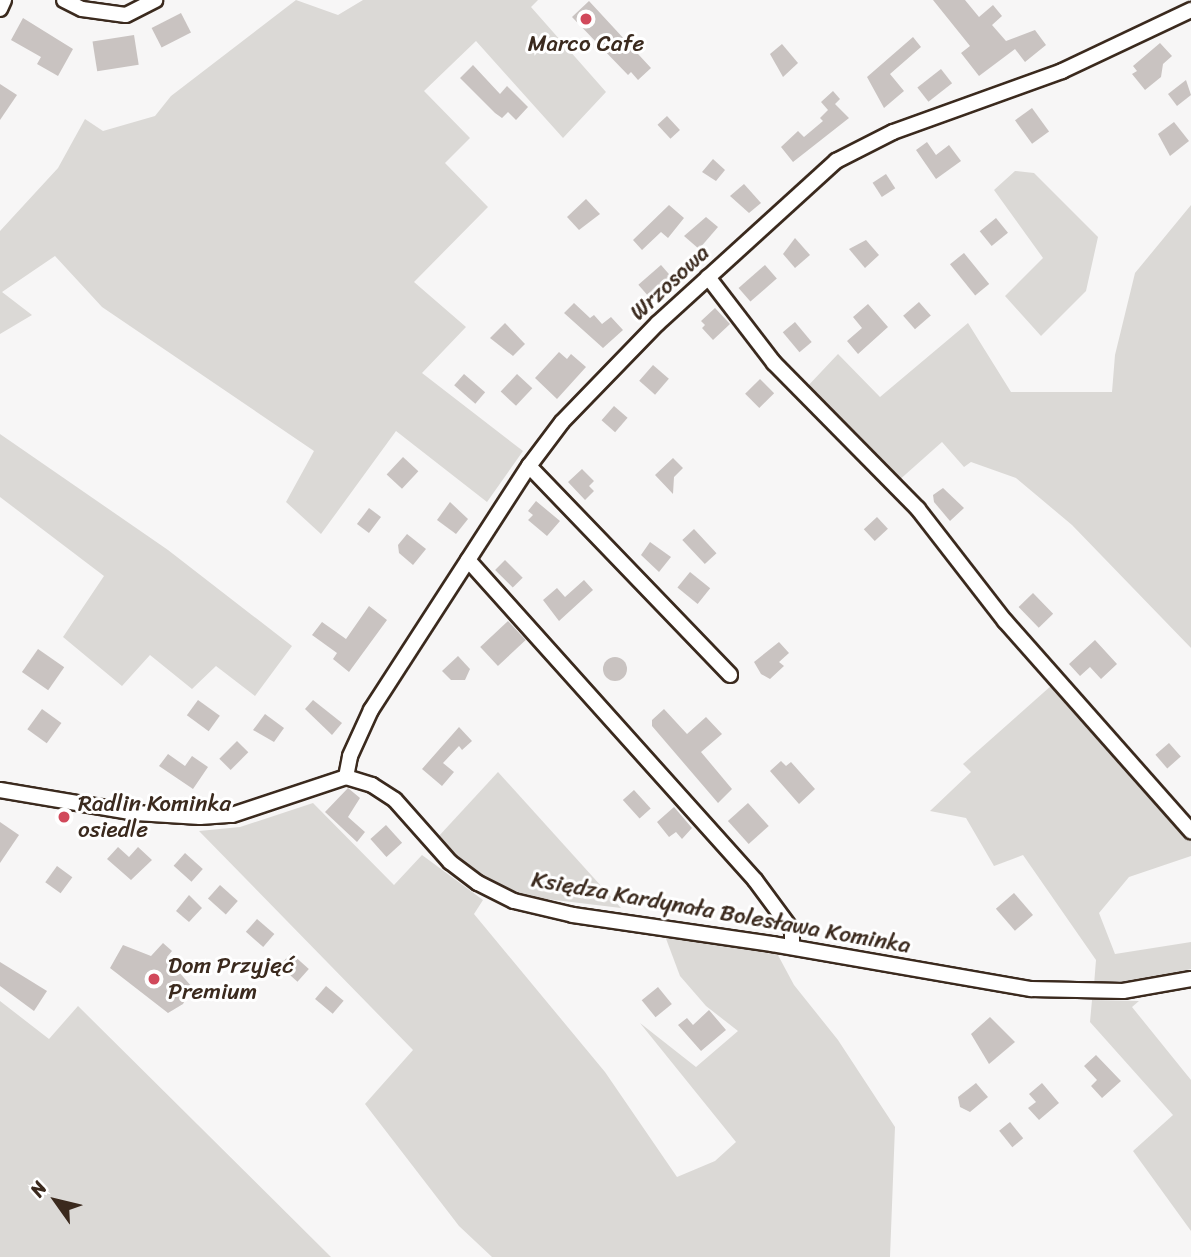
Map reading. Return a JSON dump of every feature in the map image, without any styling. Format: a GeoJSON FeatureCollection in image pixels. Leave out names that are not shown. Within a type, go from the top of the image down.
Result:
{"type":"FeatureCollection","features":[{"type":"Feature","properties":{"kind":"street"},"geometry":{"type":"LineString","coordinates":[[0,9],[4,0]]}},
{"type":"Feature","properties":{"kind":"street"},"geometry":{"type":"LineString","coordinates":[[64,0],[82,9],[126,15],[155,0]]}},
{"type":"Feature","properties":{"kind":"street","name":"Wrzosowa"},"geometry":{"type":"LineString","coordinates":[[346,777],[350,756],[372,710],[528,466],[562,422],[708,277],[836,161],[893,132],[1062,71],[1191,10]]}},
{"type":"Feature","properties":{"kind":"street"},"geometry":{"type":"LineString","coordinates":[[708,277],[774,363],[918,509],[1004,621],[1191,831]]}},
{"type":"Feature","properties":{"kind":"street"},"geometry":{"type":"LineString","coordinates":[[528,466],[730,675]]}},
{"type":"Feature","properties":{"kind":"street"},"geometry":{"type":"LineString","coordinates":[[468,560],[755,880],[792,930],[792,947]]}},
{"type":"Feature","properties":{"kind":"street"},"geometry":{"type":"LineString","coordinates":[[0,790],[136,813],[200,817],[232,815],[346,777]]}},
{"type":"Feature","properties":{"kind":"street","name":"Księdza Kardynała Bolesława Kominka"},"geometry":{"type":"LineString","coordinates":[[346,777],[372,785],[395,800],[450,862],[514,901],[573,915],[792,947],[1031,989],[1123,990],[1191,979]]}},
{"type":"Feature","properties":{"kind":"shaded area"},"geometry":{"type":"Polygon","coordinates":[[[296,0],[338,15],[363,0],[538,0],[531,7],[606,92],[563,138],[476,41],[424,91],[470,138],[445,163],[488,207],[414,282],[466,327],[422,373],[523,451],[487,502],[396,431],[321,534],[286,502],[314,451],[102,307],[55,256],[2,292],[32,315],[0,334],[0,231],[58,168],[85,119],[103,131],[155,116],[171,96],[296,0]]]}},
{"type":"Feature","properties":{"kind":"shaded area"},"geometry":{"type":"Polygon","coordinates":[[[1015,171],[1034,173],[1098,237],[1086,291],[1041,336],[1005,296],[1043,258],[994,190],[1015,171]]]}},
{"type":"Feature","properties":{"kind":"shaded area"},"geometry":{"type":"Polygon","coordinates":[[[1191,205],[1191,648],[1072,525],[1016,478],[971,462],[964,467],[942,442],[897,482],[805,389],[838,354],[880,397],[968,323],[1011,392],[1112,392],[1115,355],[1135,273],[1191,205]]]}},
{"type":"Feature","properties":{"kind":"shaded area"},"geometry":{"type":"Polygon","coordinates":[[[0,434],[168,550],[292,646],[255,696],[216,666],[192,689],[150,655],[122,686],[63,637],[104,576],[0,497],[0,434]]]}},
{"type":"Feature","properties":{"kind":"shaded area"},"geometry":{"type":"Polygon","coordinates":[[[1052,685],[1191,838],[1191,856],[1129,877],[1099,913],[1115,954],[1191,942],[1191,969],[1130,984],[1094,985],[1096,960],[1023,855],[994,866],[966,818],[930,811],[971,772],[963,764],[1052,685]]]}},
{"type":"Feature","properties":{"kind":"shaded area"},"geometry":{"type":"Polygon","coordinates":[[[498,772],[621,908],[530,897],[478,875],[438,837],[498,772]]]}},
{"type":"Feature","properties":{"kind":"shaded area"},"geometry":{"type":"Polygon","coordinates":[[[313,803],[394,885],[422,855],[483,900],[474,914],[605,1072],[677,1177],[715,1161],[736,1142],[640,1023],[696,1067],[738,1031],[706,1006],[680,976],[662,928],[772,944],[794,985],[838,1040],[895,1127],[890,1257],[492,1257],[459,1226],[365,1104],[413,1050],[199,831],[240,827],[313,803]]]}},
{"type":"Feature","properties":{"kind":"shaded area"},"geometry":{"type":"Polygon","coordinates":[[[1092,1000],[1139,1001],[1132,1007],[1191,1080],[1191,1231],[1133,1151],[1173,1115],[1090,1022],[1092,1000]]]}},
{"type":"Feature","properties":{"kind":"shaded area"},"geometry":{"type":"Polygon","coordinates":[[[0,1001],[49,1039],[78,1006],[331,1257],[0,1257],[0,1001]]]}},
{"type":"Feature","properties":{"kind":"building"},"geometry":{"type":"Polygon","coordinates":[[[933,0],[965,0],[979,17],[993,5],[1002,16],[992,25],[1006,41],[1035,30],[1046,45],[1025,62],[1015,49],[979,76],[961,53],[970,46],[933,0]]]}},
{"type":"Feature","properties":{"kind":"building"},"geometry":{"type":"Polygon","coordinates":[[[589,1],[651,68],[638,80],[631,72],[628,75],[572,17],[589,1]]]}},
{"type":"Feature","properties":{"kind":"building"},"geometry":{"type":"Polygon","coordinates":[[[181,13],[191,33],[162,48],[152,28],[181,13]]]}},
{"type":"Feature","properties":{"kind":"building"},"geometry":{"type":"Polygon","coordinates":[[[23,18],[73,49],[58,76],[37,64],[41,57],[11,40],[23,18]]]}},
{"type":"Feature","properties":{"kind":"building"},"geometry":{"type":"Polygon","coordinates":[[[134,35],[139,65],[97,71],[93,42],[134,35]]]}},
{"type":"Feature","properties":{"kind":"building"},"geometry":{"type":"Polygon","coordinates":[[[913,37],[921,47],[890,74],[904,91],[884,108],[867,77],[913,37]]]}},
{"type":"Feature","properties":{"kind":"building"},"geometry":{"type":"Polygon","coordinates":[[[1160,43],[1172,56],[1163,64],[1161,77],[1145,90],[1132,74],[1137,71],[1133,66],[1160,43]]]}},
{"type":"Feature","properties":{"kind":"building"},"geometry":{"type":"Polygon","coordinates":[[[782,44],[798,63],[783,77],[770,54],[782,44]]]}},
{"type":"Feature","properties":{"kind":"building"},"geometry":{"type":"Polygon","coordinates":[[[473,65],[500,94],[507,86],[528,107],[516,120],[508,112],[502,118],[495,113],[460,78],[473,65]]]}},
{"type":"Feature","properties":{"kind":"building"},"geometry":{"type":"Polygon","coordinates":[[[941,69],[952,83],[928,102],[917,87],[941,69]]]}},
{"type":"Feature","properties":{"kind":"building"},"geometry":{"type":"Polygon","coordinates":[[[1186,80],[1191,95],[1177,106],[1168,94],[1186,80]]]}},
{"type":"Feature","properties":{"kind":"building"},"geometry":{"type":"Polygon","coordinates":[[[0,84],[17,95],[0,120],[0,84]]]}},
{"type":"Feature","properties":{"kind":"building"},"geometry":{"type":"Polygon","coordinates":[[[833,91],[840,99],[835,104],[849,118],[793,162],[781,147],[798,131],[804,137],[823,121],[820,118],[828,110],[821,102],[833,91]]]}},
{"type":"Feature","properties":{"kind":"building"},"geometry":{"type":"Polygon","coordinates":[[[1032,108],[1049,131],[1032,144],[1015,120],[1032,108]]]}},
{"type":"Feature","properties":{"kind":"building"},"geometry":{"type":"Polygon","coordinates":[[[667,116],[680,130],[670,139],[657,125],[667,116]]]}},
{"type":"Feature","properties":{"kind":"building"},"geometry":{"type":"Polygon","coordinates":[[[1174,122],[1189,141],[1170,156],[1158,134],[1174,122]]]}},
{"type":"Feature","properties":{"kind":"building"},"geometry":{"type":"Polygon","coordinates":[[[927,142],[936,155],[949,145],[961,161],[936,179],[916,150],[927,142]]]}},
{"type":"Feature","properties":{"kind":"building"},"geometry":{"type":"Polygon","coordinates":[[[713,159],[725,170],[716,181],[702,172],[713,159]]]}},
{"type":"Feature","properties":{"kind":"building"},"geometry":{"type":"Polygon","coordinates":[[[886,174],[895,188],[882,197],[873,183],[886,174]]]}},
{"type":"Feature","properties":{"kind":"building"},"geometry":{"type":"Polygon","coordinates":[[[744,184],[761,203],[749,213],[730,196],[744,184]]]}},
{"type":"Feature","properties":{"kind":"building"},"geometry":{"type":"Polygon","coordinates":[[[586,199],[600,214],[579,230],[567,217],[586,199]]]}},
{"type":"Feature","properties":{"kind":"building"},"geometry":{"type":"Polygon","coordinates":[[[669,205],[684,218],[668,238],[661,232],[642,250],[633,240],[669,205]]]}},
{"type":"Feature","properties":{"kind":"building"},"geometry":{"type":"Polygon","coordinates":[[[706,217],[718,227],[699,249],[684,236],[706,217]]]}},
{"type":"Feature","properties":{"kind":"building"},"geometry":{"type":"Polygon","coordinates":[[[996,218],[1008,233],[992,246],[980,231],[996,218]]]}},
{"type":"Feature","properties":{"kind":"building"},"geometry":{"type":"Polygon","coordinates":[[[795,238],[810,255],[795,268],[783,254],[795,238]]]}},
{"type":"Feature","properties":{"kind":"building"},"geometry":{"type":"Polygon","coordinates":[[[866,240],[879,255],[865,268],[849,249],[866,240]]]}},
{"type":"Feature","properties":{"kind":"building"},"geometry":{"type":"Polygon","coordinates":[[[964,253],[989,284],[975,295],[950,264],[964,253]]]}},
{"type":"Feature","properties":{"kind":"building"},"geometry":{"type":"Polygon","coordinates":[[[661,265],[673,279],[650,298],[638,285],[661,265]]]}},
{"type":"Feature","properties":{"kind":"building"},"geometry":{"type":"Polygon","coordinates":[[[765,265],[777,279],[750,302],[739,288],[765,265]]]}},
{"type":"Feature","properties":{"kind":"building"},"geometry":{"type":"Polygon","coordinates":[[[919,302],[931,316],[915,329],[903,316],[919,302]]]}},
{"type":"Feature","properties":{"kind":"building"},"geometry":{"type":"Polygon","coordinates":[[[574,303],[590,318],[594,315],[602,324],[611,317],[623,330],[603,348],[564,313],[574,303]]]}},
{"type":"Feature","properties":{"kind":"building"},"geometry":{"type":"Polygon","coordinates":[[[868,304],[888,327],[858,354],[847,341],[862,328],[853,317],[868,304]]]}},
{"type":"Feature","properties":{"kind":"building"},"geometry":{"type":"Polygon","coordinates":[[[715,308],[730,324],[713,340],[702,328],[705,325],[701,321],[715,308]]]}},
{"type":"Feature","properties":{"kind":"building"},"geometry":{"type":"Polygon","coordinates":[[[795,322],[812,342],[799,352],[783,332],[795,322]]]}},
{"type":"Feature","properties":{"kind":"building"},"geometry":{"type":"Polygon","coordinates":[[[505,323],[525,344],[513,356],[490,338],[505,323]]]}},
{"type":"Feature","properties":{"kind":"building"},"geometry":{"type":"Polygon","coordinates":[[[559,352],[567,359],[571,354],[586,367],[557,399],[535,378],[559,352]]]}},
{"type":"Feature","properties":{"kind":"building"},"geometry":{"type":"Polygon","coordinates":[[[653,365],[669,379],[655,395],[639,381],[653,365]]]}},
{"type":"Feature","properties":{"kind":"building"},"geometry":{"type":"Polygon","coordinates":[[[464,374],[485,392],[475,404],[454,385],[464,374]]]}},
{"type":"Feature","properties":{"kind":"building"},"geometry":{"type":"Polygon","coordinates":[[[517,374],[532,388],[516,406],[501,392],[517,374]]]}},
{"type":"Feature","properties":{"kind":"building"},"geometry":{"type":"Polygon","coordinates":[[[760,379],[774,393],[759,408],[745,394],[760,379]]]}},
{"type":"Feature","properties":{"kind":"building"},"geometry":{"type":"Polygon","coordinates":[[[614,406],[628,418],[615,432],[602,420],[614,406]]]}},
{"type":"Feature","properties":{"kind":"building"},"geometry":{"type":"Polygon","coordinates":[[[403,457],[418,471],[402,489],[387,475],[403,457]]]}},
{"type":"Feature","properties":{"kind":"building"},"geometry":{"type":"Polygon","coordinates":[[[673,458],[683,468],[674,477],[673,494],[655,475],[673,458]]]}},
{"type":"Feature","properties":{"kind":"building"},"geometry":{"type":"Polygon","coordinates":[[[582,469],[594,481],[589,486],[594,491],[585,500],[568,482],[582,469]]]}},
{"type":"Feature","properties":{"kind":"building"},"geometry":{"type":"Polygon","coordinates":[[[943,488],[964,508],[950,521],[934,502],[933,495],[943,488]]]}},
{"type":"Feature","properties":{"kind":"building"},"geometry":{"type":"Polygon","coordinates":[[[536,501],[560,521],[547,536],[528,520],[533,515],[528,511],[536,501]]]}},
{"type":"Feature","properties":{"kind":"building"},"geometry":{"type":"Polygon","coordinates":[[[450,502],[468,519],[456,534],[437,520],[450,502]]]}},
{"type":"Feature","properties":{"kind":"building"},"geometry":{"type":"Polygon","coordinates":[[[369,508],[381,517],[369,533],[357,524],[369,508]]]}},
{"type":"Feature","properties":{"kind":"building"},"geometry":{"type":"Polygon","coordinates":[[[877,517],[888,529],[875,541],[864,529],[877,517]]]}},
{"type":"Feature","properties":{"kind":"building"},"geometry":{"type":"Polygon","coordinates":[[[694,529],[717,553],[705,564],[682,540],[694,529]]]}},
{"type":"Feature","properties":{"kind":"building"},"geometry":{"type":"Polygon","coordinates":[[[407,534],[426,549],[413,565],[399,553],[398,545],[407,534]]]}},
{"type":"Feature","properties":{"kind":"building"},"geometry":{"type":"Polygon","coordinates":[[[650,542],[671,557],[659,572],[641,555],[650,542]]]}},
{"type":"Feature","properties":{"kind":"building"},"geometry":{"type":"Polygon","coordinates":[[[505,560],[523,578],[513,588],[495,570],[505,560]]]}},
{"type":"Feature","properties":{"kind":"building"},"geometry":{"type":"Polygon","coordinates":[[[690,572],[710,588],[698,604],[677,588],[690,572]]]}},
{"type":"Feature","properties":{"kind":"building"},"geometry":{"type":"Polygon","coordinates":[[[584,580],[593,590],[559,621],[543,600],[557,588],[565,597],[584,580]]]}},
{"type":"Feature","properties":{"kind":"building"},"geometry":{"type":"Polygon","coordinates":[[[1033,593],[1053,614],[1039,628],[1019,607],[1033,593]]]}},
{"type":"Feature","properties":{"kind":"building"},"geometry":{"type":"Polygon","coordinates":[[[369,606],[387,620],[349,672],[333,659],[337,653],[312,635],[322,622],[346,639],[369,606]]]}},
{"type":"Feature","properties":{"kind":"building"},"geometry":{"type":"Polygon","coordinates":[[[508,621],[526,640],[498,666],[480,647],[508,621]]]}},
{"type":"Feature","properties":{"kind":"building"},"geometry":{"type":"Polygon","coordinates":[[[1095,640],[1117,664],[1101,679],[1090,667],[1080,676],[1069,664],[1095,640]]]}},
{"type":"Feature","properties":{"kind":"building"},"geometry":{"type":"Polygon","coordinates":[[[779,642],[789,653],[779,662],[784,666],[770,679],[761,674],[754,662],[779,642]]]}},
{"type":"Feature","properties":{"kind":"building"},"geometry":{"type":"Polygon","coordinates":[[[38,649],[64,667],[48,690],[22,672],[38,649]]]}},
{"type":"Feature","properties":{"kind":"building"},"geometry":{"type":"Polygon","coordinates":[[[458,656],[470,669],[465,680],[451,680],[442,671],[458,656]]]}},
{"type":"Feature","properties":{"kind":"building"},"geometry":{"type":"Polygon","coordinates":[[[615,657],[626,664],[627,669],[620,680],[615,681],[604,674],[603,669],[610,658],[615,657]]]}},
{"type":"Feature","properties":{"kind":"building"},"geometry":{"type":"Polygon","coordinates":[[[198,700],[220,716],[209,731],[187,715],[198,700]]]}},
{"type":"Feature","properties":{"kind":"building"},"geometry":{"type":"Polygon","coordinates":[[[313,700],[342,723],[332,735],[305,709],[313,700]]]}},
{"type":"Feature","properties":{"kind":"building"},"geometry":{"type":"Polygon","coordinates":[[[42,709],[61,723],[47,743],[27,729],[42,709]]]}},
{"type":"Feature","properties":{"kind":"building"},"geometry":{"type":"Polygon","coordinates":[[[664,709],[687,734],[706,717],[722,734],[701,752],[732,789],[718,803],[652,726],[652,720],[664,709]]]}},
{"type":"Feature","properties":{"kind":"building"},"geometry":{"type":"Polygon","coordinates":[[[265,714],[284,728],[274,742],[253,730],[265,714]]]}},
{"type":"Feature","properties":{"kind":"building"},"geometry":{"type":"Polygon","coordinates":[[[459,727],[472,741],[462,750],[459,746],[443,763],[454,772],[442,786],[422,769],[459,727]]]}},
{"type":"Feature","properties":{"kind":"building"},"geometry":{"type":"Polygon","coordinates":[[[237,741],[248,752],[231,770],[219,759],[237,741]]]}},
{"type":"Feature","properties":{"kind":"building"},"geometry":{"type":"Polygon","coordinates":[[[1169,743],[1181,757],[1167,768],[1155,755],[1169,743]]]}},
{"type":"Feature","properties":{"kind":"building"},"geometry":{"type":"Polygon","coordinates":[[[168,754],[185,766],[192,756],[208,767],[193,789],[159,766],[168,754]]]}},
{"type":"Feature","properties":{"kind":"building"},"geometry":{"type":"Polygon","coordinates":[[[781,761],[786,766],[791,762],[815,789],[799,804],[770,771],[781,761]]]}},
{"type":"Feature","properties":{"kind":"building"},"geometry":{"type":"Polygon","coordinates":[[[348,788],[360,798],[348,817],[365,832],[357,842],[325,812],[348,788]]]}},
{"type":"Feature","properties":{"kind":"building"},"geometry":{"type":"Polygon","coordinates":[[[634,790],[651,809],[640,819],[623,800],[634,790]]]}},
{"type":"Feature","properties":{"kind":"building"},"geometry":{"type":"Polygon","coordinates":[[[748,803],[769,826],[749,844],[728,821],[748,803]]]}},
{"type":"Feature","properties":{"kind":"building"},"geometry":{"type":"Polygon","coordinates":[[[674,807],[692,828],[682,839],[676,832],[669,837],[657,822],[674,807]]]}},
{"type":"Feature","properties":{"kind":"building"},"geometry":{"type":"Polygon","coordinates":[[[0,822],[19,835],[0,863],[0,822]]]}},
{"type":"Feature","properties":{"kind":"building"},"geometry":{"type":"Polygon","coordinates":[[[386,825],[402,843],[386,857],[370,839],[386,825]]]}},
{"type":"Feature","properties":{"kind":"building"},"geometry":{"type":"Polygon","coordinates":[[[118,847],[129,857],[138,847],[152,860],[131,880],[107,859],[118,847]]]}},
{"type":"Feature","properties":{"kind":"building"},"geometry":{"type":"Polygon","coordinates":[[[185,853],[203,869],[191,882],[174,866],[185,853]]]}},
{"type":"Feature","properties":{"kind":"building"},"geometry":{"type":"Polygon","coordinates":[[[57,866],[72,877],[61,893],[45,882],[57,866]]]}},
{"type":"Feature","properties":{"kind":"building"},"geometry":{"type":"Polygon","coordinates":[[[220,885],[238,901],[226,914],[208,898],[220,885]]]}},
{"type":"Feature","properties":{"kind":"building"},"geometry":{"type":"Polygon","coordinates":[[[1014,893],[1033,915],[1015,931],[996,909],[1014,893]]]}},
{"type":"Feature","properties":{"kind":"building"},"geometry":{"type":"Polygon","coordinates":[[[189,895],[202,908],[189,922],[176,911],[189,895]]]}},
{"type":"Feature","properties":{"kind":"building"},"geometry":{"type":"Polygon","coordinates":[[[257,919],[274,934],[263,947],[246,932],[257,919]]]}},
{"type":"Feature","properties":{"kind":"building","name":"Dom Przyjęć Premium"},"geometry":{"type":"Polygon","coordinates":[[[163,943],[172,951],[167,957],[192,987],[183,1004],[168,1013],[110,968],[123,945],[151,956],[163,943]]]}},
{"type":"Feature","properties":{"kind":"building"},"geometry":{"type":"Polygon","coordinates":[[[291,953],[309,969],[297,982],[280,966],[291,953]]]}},
{"type":"Feature","properties":{"kind":"building"},"geometry":{"type":"Polygon","coordinates":[[[0,962],[47,991],[34,1011],[0,986],[0,962]]]}},
{"type":"Feature","properties":{"kind":"building"},"geometry":{"type":"Polygon","coordinates":[[[326,986],[344,1001],[333,1014],[315,999],[326,986]]]}},
{"type":"Feature","properties":{"kind":"building"},"geometry":{"type":"Polygon","coordinates":[[[658,987],[672,1004],[656,1017],[642,1000],[658,987]]]}},
{"type":"Feature","properties":{"kind":"building"},"geometry":{"type":"Polygon","coordinates":[[[709,1010],[726,1030],[701,1051],[678,1025],[687,1018],[693,1025],[709,1010]]]}},
{"type":"Feature","properties":{"kind":"building"},"geometry":{"type":"Polygon","coordinates":[[[990,1017],[1015,1042],[989,1064],[971,1034],[990,1017]]]}},
{"type":"Feature","properties":{"kind":"building"},"geometry":{"type":"Polygon","coordinates":[[[1096,1055],[1121,1081],[1102,1098],[1091,1086],[1097,1080],[1084,1066],[1096,1055]]]}},
{"type":"Feature","properties":{"kind":"building"},"geometry":{"type":"Polygon","coordinates":[[[976,1083],[988,1097],[970,1112],[960,1107],[958,1097],[976,1083]]]}},
{"type":"Feature","properties":{"kind":"building"},"geometry":{"type":"Polygon","coordinates":[[[1042,1083],[1059,1103],[1039,1120],[1028,1108],[1036,1102],[1029,1094],[1042,1083]]]}},
{"type":"Feature","properties":{"kind":"building"},"geometry":{"type":"Polygon","coordinates":[[[1010,1122],[1023,1138],[1012,1147],[999,1131],[1010,1122]]]}},
{"type":"Feature","properties":{"kind":"place","name":"Marco Cafe"},"geometry":{"type":"Point","coordinates":[586,19]}},
{"type":"Feature","properties":{"kind":"place","name":"Radlin Kominka osiedle"},"geometry":{"type":"Point","coordinates":[64,817]}},
{"type":"Feature","properties":{"kind":"place","name":"Dom Przyjęć Premium"},"geometry":{"type":"Point","coordinates":[154,979]}}]}
